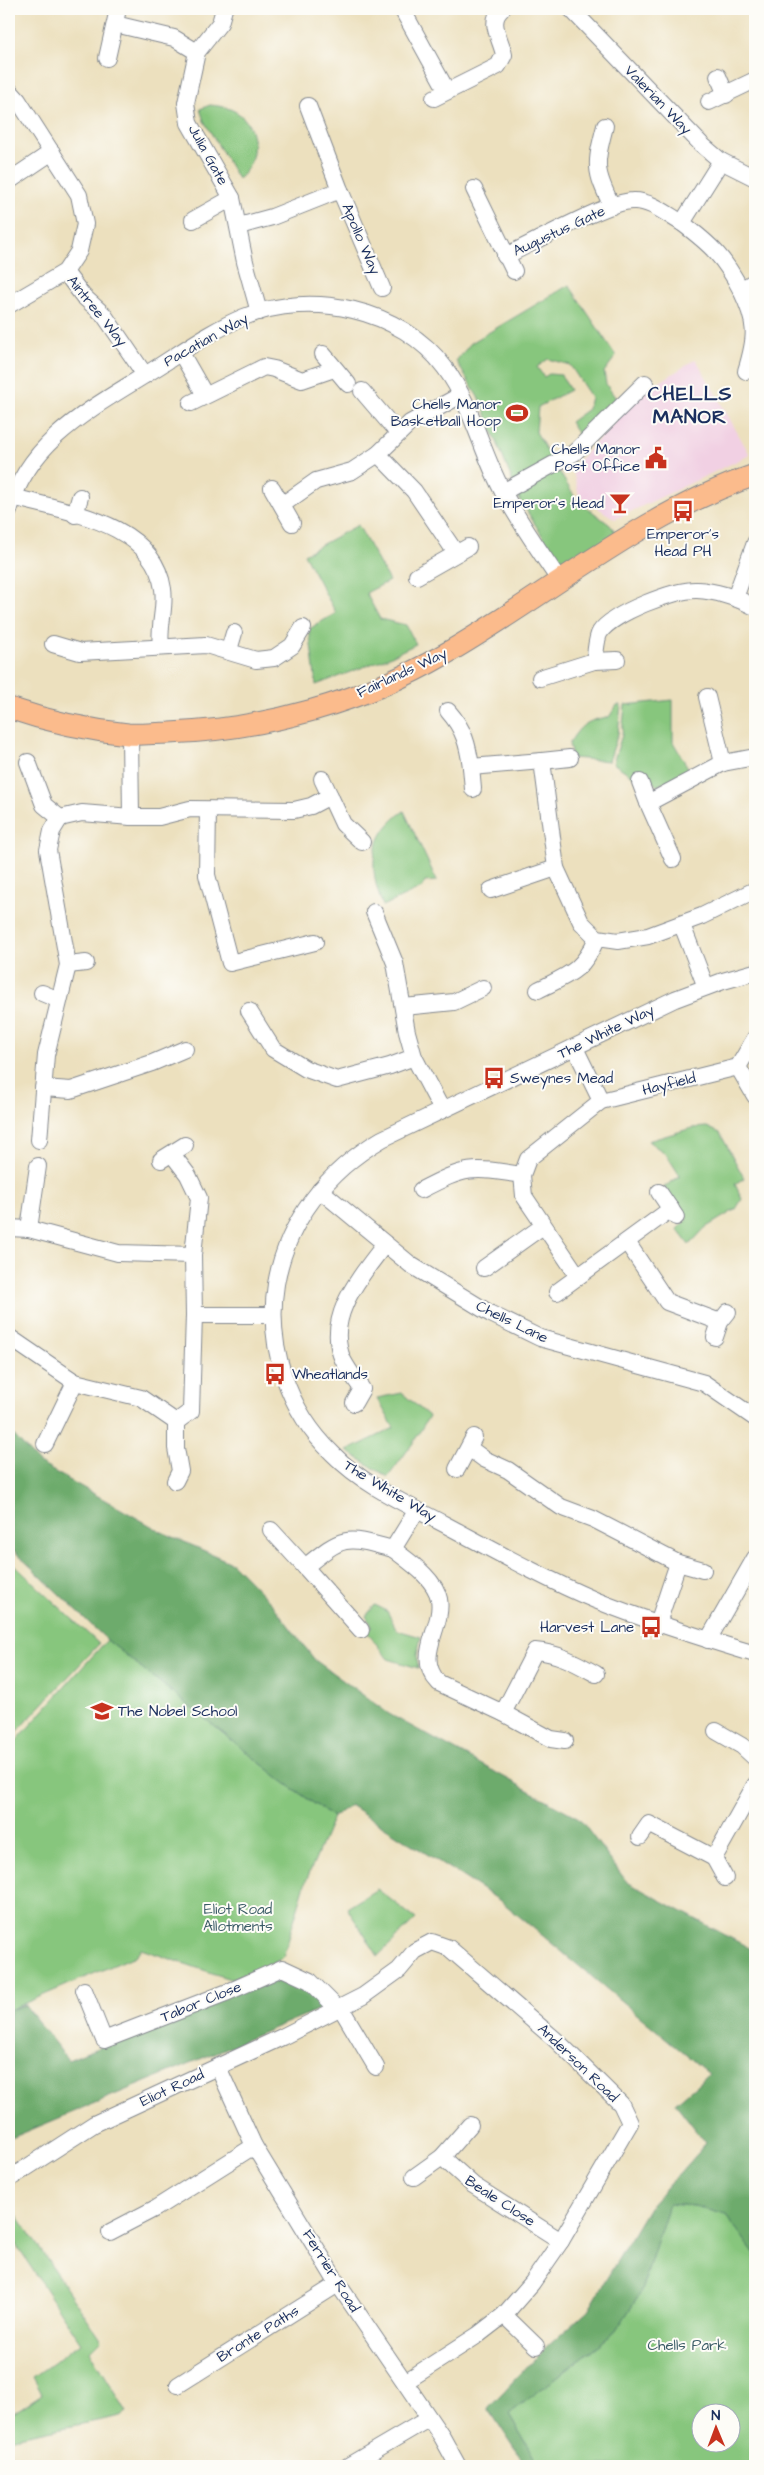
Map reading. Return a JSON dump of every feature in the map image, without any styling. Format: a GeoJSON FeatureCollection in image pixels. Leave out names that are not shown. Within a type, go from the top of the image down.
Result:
{"type":"FeatureCollection","features":[{"type":"Feature","properties":{"kind":"main road","name":"Fairlands Way"},"geometry":{"type":"LineString","coordinates":[[9,708],[87,728],[130,734],[200,732],[284,718],[338,702],[393,680],[444,655],[644,527],[732,483],[755,475]]}},
{"type":"Feature","properties":{"kind":"street","name":"Julia Gate"},"geometry":{"type":"LineString","coordinates":[[224,9],[220,23],[197,52],[186,102],[189,123],[232,198],[245,262],[259,312]]}},
{"type":"Feature","properties":{"kind":"street"},"geometry":{"type":"LineString","coordinates":[[402,9],[440,95],[498,66],[504,55],[494,23],[496,16],[502,9]]}},
{"type":"Feature","properties":{"kind":"street","name":"Valerian Way"},"geometry":{"type":"LineString","coordinates":[[571,9],[701,144],[722,161],[755,178]]}},
{"type":"Feature","properties":{"kind":"street"},"geometry":{"type":"LineString","coordinates":[[107,58],[116,16],[174,38],[197,52]]}},
{"type":"Feature","properties":{"kind":"street"},"geometry":{"type":"LineString","coordinates":[[718,76],[726,95]]}},
{"type":"Feature","properties":{"kind":"street"},"geometry":{"type":"LineString","coordinates":[[709,102],[755,80]]}},
{"type":"Feature","properties":{"kind":"street"},"geometry":{"type":"LineString","coordinates":[[9,90],[18,100],[79,195],[85,215],[84,234],[79,252],[65,272],[9,305]]}},
{"type":"Feature","properties":{"kind":"street","name":"Apollo Way"},"geometry":{"type":"LineString","coordinates":[[308,106],[340,190],[382,288]]}},
{"type":"Feature","properties":{"kind":"street","name":"Augustus Gate"},"geometry":{"type":"LineString","coordinates":[[605,126],[596,164],[599,178],[612,206]]}},
{"type":"Feature","properties":{"kind":"street"},"geometry":{"type":"LineString","coordinates":[[9,180],[52,152]]}},
{"type":"Feature","properties":{"kind":"street"},"geometry":{"type":"LineString","coordinates":[[682,223],[722,161]]}},
{"type":"Feature","properties":{"kind":"street","name":"Augustus Gate"},"geometry":{"type":"LineString","coordinates":[[474,189],[505,256],[514,271]]}},
{"type":"Feature","properties":{"kind":"street","name":"Apollo Way"},"geometry":{"type":"LineString","coordinates":[[239,226],[272,217],[340,190]]}},
{"type":"Feature","properties":{"kind":"street","name":"Julia Gate"},"geometry":{"type":"LineString","coordinates":[[193,220],[232,198]]}},
{"type":"Feature","properties":{"kind":"street","name":"Augustus Gate"},"geometry":{"type":"LineString","coordinates":[[505,256],[612,206],[632,201],[641,202],[682,223],[712,245],[730,268],[748,285],[755,341],[750,365]]}},
{"type":"Feature","properties":{"kind":"street","name":"Aintree Way"},"geometry":{"type":"LineString","coordinates":[[65,272],[88,301],[104,315],[145,375]]}},
{"type":"Feature","properties":{"kind":"street","name":"Pacatian Way"},"geometry":{"type":"LineString","coordinates":[[11,504],[25,474],[54,437],[89,410],[229,324],[259,312],[296,304],[328,305],[365,313],[384,320],[417,341],[432,353],[445,368],[472,414],[485,453],[503,492],[560,581]]}},
{"type":"Feature","properties":{"kind":"street"},"geometry":{"type":"LineString","coordinates":[[181,353],[198,399],[264,367],[302,380],[334,369]]}},
{"type":"Feature","properties":{"kind":"street"},"geometry":{"type":"LineString","coordinates":[[323,354],[334,369],[355,387],[398,432]]}},
{"type":"Feature","properties":{"kind":"street"},"geometry":{"type":"LineString","coordinates":[[503,492],[574,453],[644,383]]}},
{"type":"Feature","properties":{"kind":"street"},"geometry":{"type":"LineString","coordinates":[[282,506],[316,481],[352,471],[378,454],[398,432],[410,423],[461,395]]}},
{"type":"Feature","properties":{"kind":"street"},"geometry":{"type":"LineString","coordinates":[[378,454],[414,490],[462,550],[418,576]]}},
{"type":"Feature","properties":{"kind":"street"},"geometry":{"type":"LineString","coordinates":[[272,488],[292,523]]}},
{"type":"Feature","properties":{"kind":"street"},"geometry":{"type":"LineString","coordinates":[[75,515],[80,497]]}},
{"type":"Feature","properties":{"kind":"street"},"geometry":{"type":"LineString","coordinates":[[11,504],[75,515],[109,525],[128,534],[146,551],[164,590],[159,635],[161,646]]}},
{"type":"Feature","properties":{"kind":"street"},"geometry":{"type":"LineString","coordinates":[[735,598],[755,543]]}},
{"type":"Feature","properties":{"kind":"street"},"geometry":{"type":"LineString","coordinates":[[594,661],[600,632],[621,614],[649,602],[692,590],[707,591],[735,598],[755,607]]}},
{"type":"Feature","properties":{"kind":"street"},"geometry":{"type":"LineString","coordinates":[[60,650],[118,652],[161,646],[206,645],[229,650],[256,660],[274,658],[292,646],[303,628]]}},
{"type":"Feature","properties":{"kind":"street"},"geometry":{"type":"LineString","coordinates":[[229,650],[234,633]]}},
{"type":"Feature","properties":{"kind":"street"},"geometry":{"type":"LineString","coordinates":[[540,678],[594,661],[617,660]]}},
{"type":"Feature","properties":{"kind":"street"},"geometry":{"type":"LineString","coordinates":[[707,697],[723,763]]}},
{"type":"Feature","properties":{"kind":"street"},"geometry":{"type":"LineString","coordinates":[[448,712],[464,734],[471,767],[473,789]]}},
{"type":"Feature","properties":{"kind":"street"},"geometry":{"type":"LineString","coordinates":[[130,734],[131,817]]}},
{"type":"Feature","properties":{"kind":"street"},"geometry":{"type":"LineString","coordinates":[[648,803],[723,763],[755,757]]}},
{"type":"Feature","properties":{"kind":"street"},"geometry":{"type":"LineString","coordinates":[[471,767],[570,758]]}},
{"type":"Feature","properties":{"kind":"street"},"geometry":{"type":"LineString","coordinates":[[542,761],[556,868],[581,922],[597,938],[610,942],[629,940],[682,925],[755,890]]}},
{"type":"Feature","properties":{"kind":"street"},"geometry":{"type":"LineString","coordinates":[[28,762],[44,805],[60,818]]}},
{"type":"Feature","properties":{"kind":"street"},"geometry":{"type":"LineString","coordinates":[[322,779],[342,824],[362,842]]}},
{"type":"Feature","properties":{"kind":"street"},"geometry":{"type":"LineString","coordinates":[[640,782],[673,859]]}},
{"type":"Feature","properties":{"kind":"street"},"geometry":{"type":"LineString","coordinates":[[39,1140],[46,1055],[68,964],[48,850],[52,831],[60,818],[82,813],[151,818],[190,809],[294,810],[311,806],[330,796]]}},
{"type":"Feature","properties":{"kind":"street"},"geometry":{"type":"LineString","coordinates":[[208,810],[207,875],[230,963],[314,942]]}},
{"type":"Feature","properties":{"kind":"street"},"geometry":{"type":"LineString","coordinates":[[491,890],[556,868]]}},
{"type":"Feature","properties":{"kind":"street"},"geometry":{"type":"LineString","coordinates":[[374,912],[395,963],[404,1007],[406,1032],[414,1057],[442,1110]]}},
{"type":"Feature","properties":{"kind":"street"},"geometry":{"type":"LineString","coordinates":[[682,925],[706,987]]}},
{"type":"Feature","properties":{"kind":"street"},"geometry":{"type":"LineString","coordinates":[[538,990],[577,970],[586,960],[597,938]]}},
{"type":"Feature","properties":{"kind":"street"},"geometry":{"type":"LineString","coordinates":[[68,964],[86,963]]}},
{"type":"Feature","properties":{"kind":"street","name":"The White Way"},"geometry":{"type":"LineString","coordinates":[[755,972],[706,987],[442,1110],[365,1149],[336,1172],[302,1214],[285,1249],[279,1269],[272,1314],[276,1343],[284,1375],[294,1400],[314,1434],[332,1454],[361,1477],[417,1510],[594,1599],[658,1623],[755,1654]]}},
{"type":"Feature","properties":{"kind":"street"},"geometry":{"type":"LineString","coordinates":[[404,1007],[457,1008],[483,988]]}},
{"type":"Feature","properties":{"kind":"street"},"geometry":{"type":"LineString","coordinates":[[42,993],[60,1000]]}},
{"type":"Feature","properties":{"kind":"street"},"geometry":{"type":"LineString","coordinates":[[249,1011],[274,1049],[306,1069],[337,1080],[390,1066],[414,1057]]}},
{"type":"Feature","properties":{"kind":"street"},"geometry":{"type":"LineString","coordinates":[[755,1039],[738,1067],[755,1096]]}},
{"type":"Feature","properties":{"kind":"street"},"geometry":{"type":"LineString","coordinates":[[575,1048],[601,1101]]}},
{"type":"Feature","properties":{"kind":"street"},"geometry":{"type":"LineString","coordinates":[[44,1088],[71,1090],[152,1064],[185,1049]]}},
{"type":"Feature","properties":{"kind":"street","name":"Hayfield"},"geometry":{"type":"LineString","coordinates":[[522,1175],[528,1159],[534,1152],[601,1101],[738,1067]]}},
{"type":"Feature","properties":{"kind":"street"},"geometry":{"type":"LineString","coordinates":[[173,1153],[188,1175],[199,1198],[193,1255],[194,1315],[191,1411],[176,1422]]}},
{"type":"Feature","properties":{"kind":"street"},"geometry":{"type":"LineString","coordinates":[[30,1229],[38,1166]]}},
{"type":"Feature","properties":{"kind":"street"},"geometry":{"type":"LineString","coordinates":[[421,1190],[453,1173],[470,1169],[522,1175],[524,1196],[578,1276]]}},
{"type":"Feature","properties":{"kind":"street","name":"Chells Lane"},"geometry":{"type":"LineString","coordinates":[[320,1190],[385,1244],[432,1279],[483,1310],[540,1338],[704,1383],[755,1418]]}},
{"type":"Feature","properties":{"kind":"street"},"geometry":{"type":"LineString","coordinates":[[557,1292],[627,1242],[674,1214],[659,1192]]}},
{"type":"Feature","properties":{"kind":"street"},"geometry":{"type":"LineString","coordinates":[[484,1268],[543,1226]]}},
{"type":"Feature","properties":{"kind":"street"},"geometry":{"type":"LineString","coordinates":[[9,1228],[30,1229],[118,1253],[193,1255]]}},
{"type":"Feature","properties":{"kind":"street"},"geometry":{"type":"LineString","coordinates":[[627,1242],[668,1302],[721,1324]]}},
{"type":"Feature","properties":{"kind":"street"},"geometry":{"type":"LineString","coordinates":[[354,1403],[362,1389],[343,1360],[338,1333],[350,1289],[385,1244]]}},
{"type":"Feature","properties":{"kind":"street"},"geometry":{"type":"LineString","coordinates":[[194,1315],[272,1314]]}},
{"type":"Feature","properties":{"kind":"street"},"geometry":{"type":"LineString","coordinates":[[9,1337],[75,1382],[140,1398],[176,1422]]}},
{"type":"Feature","properties":{"kind":"street"},"geometry":{"type":"LineString","coordinates":[[45,1444],[75,1382]]}},
{"type":"Feature","properties":{"kind":"street"},"geometry":{"type":"LineString","coordinates":[[175,1481],[180,1471],[176,1448],[176,1422]]}},
{"type":"Feature","properties":{"kind":"street"},"geometry":{"type":"LineString","coordinates":[[457,1469],[472,1442],[484,1459],[508,1470],[561,1507],[593,1519],[678,1564],[703,1570]]}},
{"type":"Feature","properties":{"kind":"street"},"geometry":{"type":"LineString","coordinates":[[393,1549],[417,1510]]}},
{"type":"Feature","properties":{"kind":"street"},"geometry":{"type":"LineString","coordinates":[[271,1530],[361,1630]]}},
{"type":"Feature","properties":{"kind":"street"},"geometry":{"type":"LineString","coordinates":[[305,1567],[332,1544],[355,1539],[393,1549],[414,1566],[433,1586],[438,1598],[439,1613],[432,1631],[428,1658],[431,1674],[439,1683],[551,1739],[565,1741]]}},
{"type":"Feature","properties":{"kind":"street"},"geometry":{"type":"LineString","coordinates":[[708,1640],[755,1558]]}},
{"type":"Feature","properties":{"kind":"street"},"geometry":{"type":"LineString","coordinates":[[658,1623],[678,1564]]}},
{"type":"Feature","properties":{"kind":"street"},"geometry":{"type":"LineString","coordinates":[[502,1713],[535,1651],[551,1652],[569,1659],[596,1674]]}},
{"type":"Feature","properties":{"kind":"street"},"geometry":{"type":"LineString","coordinates":[[716,1731],[742,1746],[755,1758]]}},
{"type":"Feature","properties":{"kind":"street"},"geometry":{"type":"LineString","coordinates":[[714,1858],[755,1785]]}},
{"type":"Feature","properties":{"kind":"street"},"geometry":{"type":"LineString","coordinates":[[640,1837],[649,1824],[714,1858],[725,1878]]}},
{"type":"Feature","properties":{"kind":"street","name":"Eliot Road"},"geometry":{"type":"LineString","coordinates":[[9,2179],[94,2124],[339,2009],[384,1981],[399,1970],[415,1951],[432,1942]]}},
{"type":"Feature","properties":{"kind":"street","name":"Anderson Road"},"geometry":{"type":"LineString","coordinates":[[405,2382],[478,2335],[504,2315],[532,2284],[561,2241],[630,2123],[621,2104],[558,2042],[449,1948],[432,1942]]}},
{"type":"Feature","properties":{"kind":"street","name":"Tabor Close"},"geometry":{"type":"LineString","coordinates":[[84,1990],[104,2040],[228,1992],[282,1968],[310,1981],[339,2009]]}},
{"type":"Feature","properties":{"kind":"street"},"geometry":{"type":"LineString","coordinates":[[339,2009],[376,2068]]}},
{"type":"Feature","properties":{"kind":"street","name":"Ferrier Road"},"geometry":{"type":"LineString","coordinates":[[218,2066],[254,2146],[338,2284],[405,2382],[458,2466]]}},
{"type":"Feature","properties":{"kind":"street"},"geometry":{"type":"LineString","coordinates":[[414,2178],[442,2157],[470,2125]]}},
{"type":"Feature","properties":{"kind":"street"},"geometry":{"type":"LineString","coordinates":[[110,2232],[156,2208],[254,2146]]}},
{"type":"Feature","properties":{"kind":"street","name":"Beale Close"},"geometry":{"type":"LineString","coordinates":[[442,2157],[472,2185],[561,2241]]}},
{"type":"Feature","properties":{"kind":"street","name":"Bronte Paths"},"geometry":{"type":"LineString","coordinates":[[178,2385],[338,2284]]}},
{"type":"Feature","properties":{"kind":"street"},"geometry":{"type":"LineString","coordinates":[[504,2315],[536,2346]]}},
{"type":"Feature","properties":{"kind":"street"},"geometry":{"type":"LineString","coordinates":[[348,2466],[428,2419]]}},
{"type":"Feature","properties":{"kind":"shaded area"},"geometry":{"type":"Polygon","coordinates":[[[696,359],[750,455],[615,519],[579,496],[572,468],[641,394],[696,359]]]}},
{"type":"Feature","properties":{"kind":"green space"},"geometry":{"type":"Polygon","coordinates":[[[210,105],[233,110],[244,118],[249,126],[252,135],[253,154],[250,164],[238,179],[204,121],[200,109],[210,105]]]}},
{"type":"Feature","properties":{"kind":"green space"},"geometry":{"type":"Polygon","coordinates":[[[569,285],[616,356],[604,372],[606,384],[617,400],[582,441],[570,422],[588,409],[591,397],[570,365],[548,359],[537,367],[544,377],[549,374],[561,375],[570,390],[538,407],[536,432],[576,499],[610,525],[617,534],[574,562],[556,558],[520,500],[481,402],[456,361],[471,343],[569,285]]]}},
{"type":"Feature","properties":{"kind":"green space"},"geometry":{"type":"Polygon","coordinates":[[[358,525],[389,581],[366,593],[380,619],[406,625],[416,644],[387,658],[316,685],[309,629],[336,613],[304,554],[358,525]]]}},
{"type":"Feature","properties":{"kind":"green space"},"geometry":{"type":"Polygon","coordinates":[[[673,700],[673,742],[690,771],[657,786],[648,777],[640,781],[613,763],[622,735],[625,705],[673,700]]]}},
{"type":"Feature","properties":{"kind":"green space"},"geometry":{"type":"Polygon","coordinates":[[[617,705],[621,705],[618,734],[609,761],[572,758],[569,744],[577,732],[585,724],[609,717],[617,705]]]}},
{"type":"Feature","properties":{"kind":"green space"},"geometry":{"type":"Polygon","coordinates":[[[404,811],[437,881],[425,882],[422,888],[383,906],[375,879],[375,854],[378,842],[384,831],[392,820],[404,811]]]}},
{"type":"Feature","properties":{"kind":"green space"},"geometry":{"type":"Polygon","coordinates":[[[707,1127],[720,1133],[744,1178],[735,1184],[742,1199],[736,1209],[705,1228],[689,1245],[677,1229],[687,1219],[664,1187],[680,1176],[666,1154],[648,1141],[692,1128],[707,1127]]]}},
{"type":"Feature","properties":{"kind":"green space"},"geometry":{"type":"Polygon","coordinates":[[[402,1393],[429,1416],[413,1443],[388,1477],[347,1451],[394,1428],[377,1398],[402,1393]]]}},
{"type":"Feature","properties":{"kind":"green space"},"geometry":{"type":"Polygon","coordinates":[[[9,1430],[39,1463],[162,1532],[232,1563],[272,1604],[315,1660],[389,1714],[579,1818],[627,1882],[755,1951],[755,2254],[726,2215],[695,2206],[669,2204],[640,2294],[615,2332],[509,2414],[539,2466],[526,2466],[488,2408],[537,2356],[588,2310],[649,2207],[706,2143],[675,2103],[709,2074],[502,1902],[350,1805],[333,1817],[284,1782],[107,1640],[9,1546],[9,1430]]]}},
{"type":"Feature","properties":{"kind":"green space"},"geometry":{"type":"Polygon","coordinates":[[[9,1560],[99,1644],[9,1740],[9,1560]]]}},
{"type":"Feature","properties":{"kind":"green space"},"geometry":{"type":"Polygon","coordinates":[[[375,1605],[387,1611],[397,1630],[421,1637],[417,1655],[418,1668],[388,1659],[367,1632],[372,1626],[366,1616],[375,1605]]]}},
{"type":"Feature","properties":{"kind":"green space","name":"The Nobel School"},"geometry":{"type":"Polygon","coordinates":[[[107,1640],[284,1782],[333,1817],[306,1881],[283,1957],[276,1962],[230,1979],[141,1949],[135,1956],[9,2010],[9,1749],[107,1640]]]}},
{"type":"Feature","properties":{"kind":"green space"},"geometry":{"type":"Polygon","coordinates":[[[377,1889],[416,1919],[378,1956],[347,1908],[377,1889]]]}},
{"type":"Feature","properties":{"kind":"green space"},"geometry":{"type":"Polygon","coordinates":[[[283,1975],[306,1985],[327,2006],[9,2139],[9,2010],[25,2005],[68,2060],[219,1998],[283,1975]]]}},
{"type":"Feature","properties":{"kind":"green space"},"geometry":{"type":"Polygon","coordinates":[[[9,2203],[101,2340],[90,2351],[127,2412],[121,2416],[9,2439],[9,2416],[42,2394],[33,2377],[81,2343],[9,2234],[9,2203]]]}},
{"type":"Feature","properties":{"kind":"green space","name":"Chells Park"},"geometry":{"type":"Polygon","coordinates":[[[669,2204],[695,2206],[726,2215],[755,2254],[755,2466],[539,2466],[509,2414],[615,2332],[640,2294],[669,2204]]]}},
{"type":"Feature","properties":{"kind":"place","name":"Chells Manor Basketball Hoop"},"geometry":{"type":"Point","coordinates":[517,413]}},
{"type":"Feature","properties":{"kind":"place","name":"Chells Manor Post Office"},"geometry":{"type":"Point","coordinates":[656,458]}},
{"type":"Feature","properties":{"kind":"place","name":"Emperor's Head"},"geometry":{"type":"Point","coordinates":[620,503]}},
{"type":"Feature","properties":{"kind":"place","name":"Emperor's Head PH"},"geometry":{"type":"Point","coordinates":[683,511]}},
{"type":"Feature","properties":{"kind":"place","name":"Sweynes Mead"},"geometry":{"type":"Point","coordinates":[494,1078]}},
{"type":"Feature","properties":{"kind":"place","name":"Wheatlands"},"geometry":{"type":"Point","coordinates":[275,1374]}},
{"type":"Feature","properties":{"kind":"place","name":"Harvest Lane"},"geometry":{"type":"Point","coordinates":[651,1627]}},
{"type":"Feature","properties":{"kind":"place","name":"The Nobel School"},"geometry":{"type":"Point","coordinates":[102,1711]}},
{"type":"Feature","properties":{"kind":"district","name":"CHELLS MANOR"},"geometry":{"type":"Point","coordinates":[690,406]}},
{"type":"Feature","properties":{"kind":"park label","name":"Eliot Road Allotments"},"geometry":{"type":"Point","coordinates":[238,1918]}}]}
